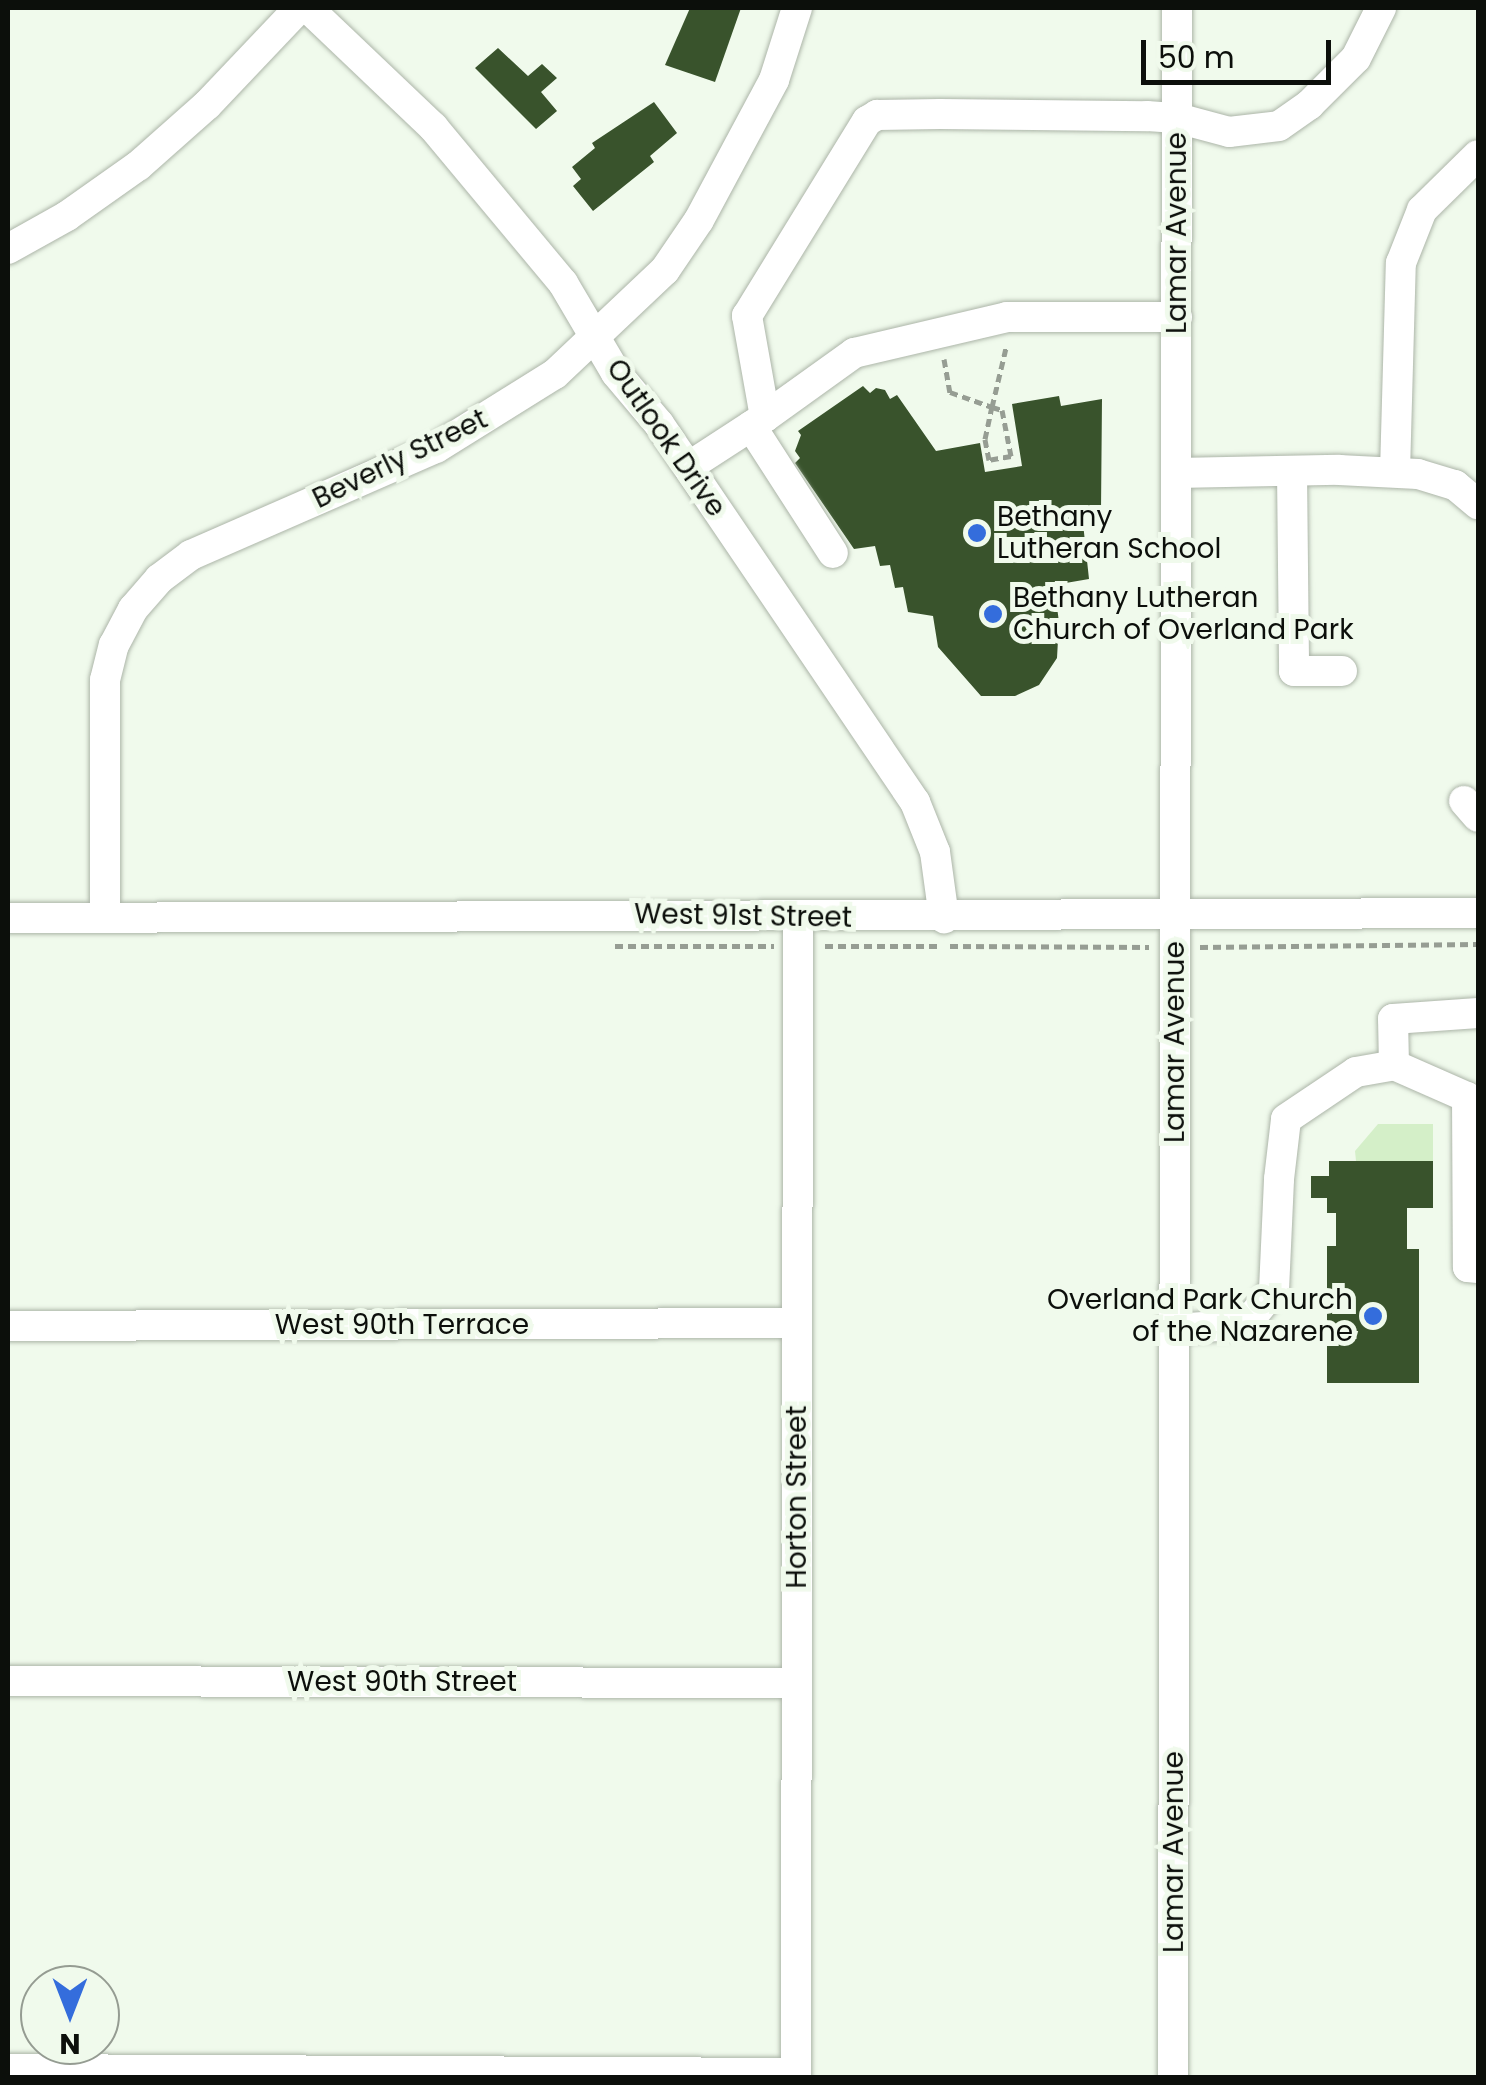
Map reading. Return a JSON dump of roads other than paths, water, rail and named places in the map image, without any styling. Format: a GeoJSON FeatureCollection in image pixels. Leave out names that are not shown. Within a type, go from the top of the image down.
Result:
{"type":"FeatureCollection","features":[{"type":"Feature","properties":{"kind":"street"},"geometry":{"type":"LineString","coordinates":[[8,248],[67,216],[138,166],[208,105],[299,8]]}},
{"type":"Feature","properties":{"kind":"street","name":"Outlook Drive"},"geometry":{"type":"LineString","coordinates":[[308,8],[432,127],[563,284],[616,372],[688,467],[915,802],[936,852],[944,918]]}},
{"type":"Feature","properties":{"kind":"street","name":"Beverly Street"},"geometry":{"type":"LineString","coordinates":[[105,918],[105,680],[114,645],[133,608],[159,578],[190,555],[436,448],[555,374],[664,270],[700,220],[774,80],[797,8]]}},
{"type":"Feature","properties":{"kind":"street","name":"Lamar Avenue"},"geometry":{"type":"LineString","coordinates":[[1173,2078],[1177,8]]}},
{"type":"Feature","properties":{"kind":"street"},"geometry":{"type":"LineString","coordinates":[[833,553],[758,422],[746,316],[866,120],[877,116],[940,114],[1177,118],[1230,132],[1279,126],[1308,105],[1356,58],[1382,8]]}},
{"type":"Feature","properties":{"kind":"street"},"geometry":{"type":"LineString","coordinates":[[1394,472],[1401,263],[1422,210],[1478,155]]}},
{"type":"Feature","properties":{"kind":"street"},"geometry":{"type":"LineString","coordinates":[[688,467],[854,353],[1007,317],[1177,317]]}},
{"type":"Feature","properties":{"kind":"street"},"geometry":{"type":"LineString","coordinates":[[1292,470],[1294,671],[1342,670]]}},
{"type":"Feature","properties":{"kind":"street"},"geometry":{"type":"LineString","coordinates":[[1176,473],[1394,472],[1438,478],[1455,485],[1478,504]]}},
{"type":"Feature","properties":{"kind":"street","name":"West 91st Street"},"geometry":{"type":"LineString","coordinates":[[8,918],[798,932],[944,918],[1478,913]]}},
{"type":"Feature","properties":{"kind":"street","name":"Horton Street"},"geometry":{"type":"LineString","coordinates":[[796,2075],[798,932]]}},
{"type":"Feature","properties":{"kind":"street"},"geometry":{"type":"LineString","coordinates":[[1394,1065],[1392,1019],[1478,1013]]}},
{"type":"Feature","properties":{"kind":"street"},"geometry":{"type":"LineString","coordinates":[[1175,1329],[1246,1324],[1274,1290],[1278,1179],[1286,1119],[1356,1072],[1394,1065],[1468,1098],[1468,1267],[1478,1268]]}},
{"type":"Feature","properties":{"kind":"street","name":"West 90th Terrace"},"geometry":{"type":"LineString","coordinates":[[8,1326],[797,1323]]}},
{"type":"Feature","properties":{"kind":"street","name":"West 90th Street"},"geometry":{"type":"LineString","coordinates":[[8,1681],[797,1684]]}},
{"type":"Feature","properties":{"kind":"street"},"geometry":{"type":"LineString","coordinates":[[8,2070],[796,2075]]}},
{"type":"Feature","properties":{"kind":"place","name":"Bethany Lutheran School"},"geometry":{"type":"Point","coordinates":[977,533]}},
{"type":"Feature","properties":{"kind":"place","name":"Bethany Lutheran Church of Overland Park"},"geometry":{"type":"Point","coordinates":[993,614]}},
{"type":"Feature","properties":{"kind":"place","name":"Overland Park Church of the Nazarene"},"geometry":{"type":"Point","coordinates":[1373,1316]}}]}
